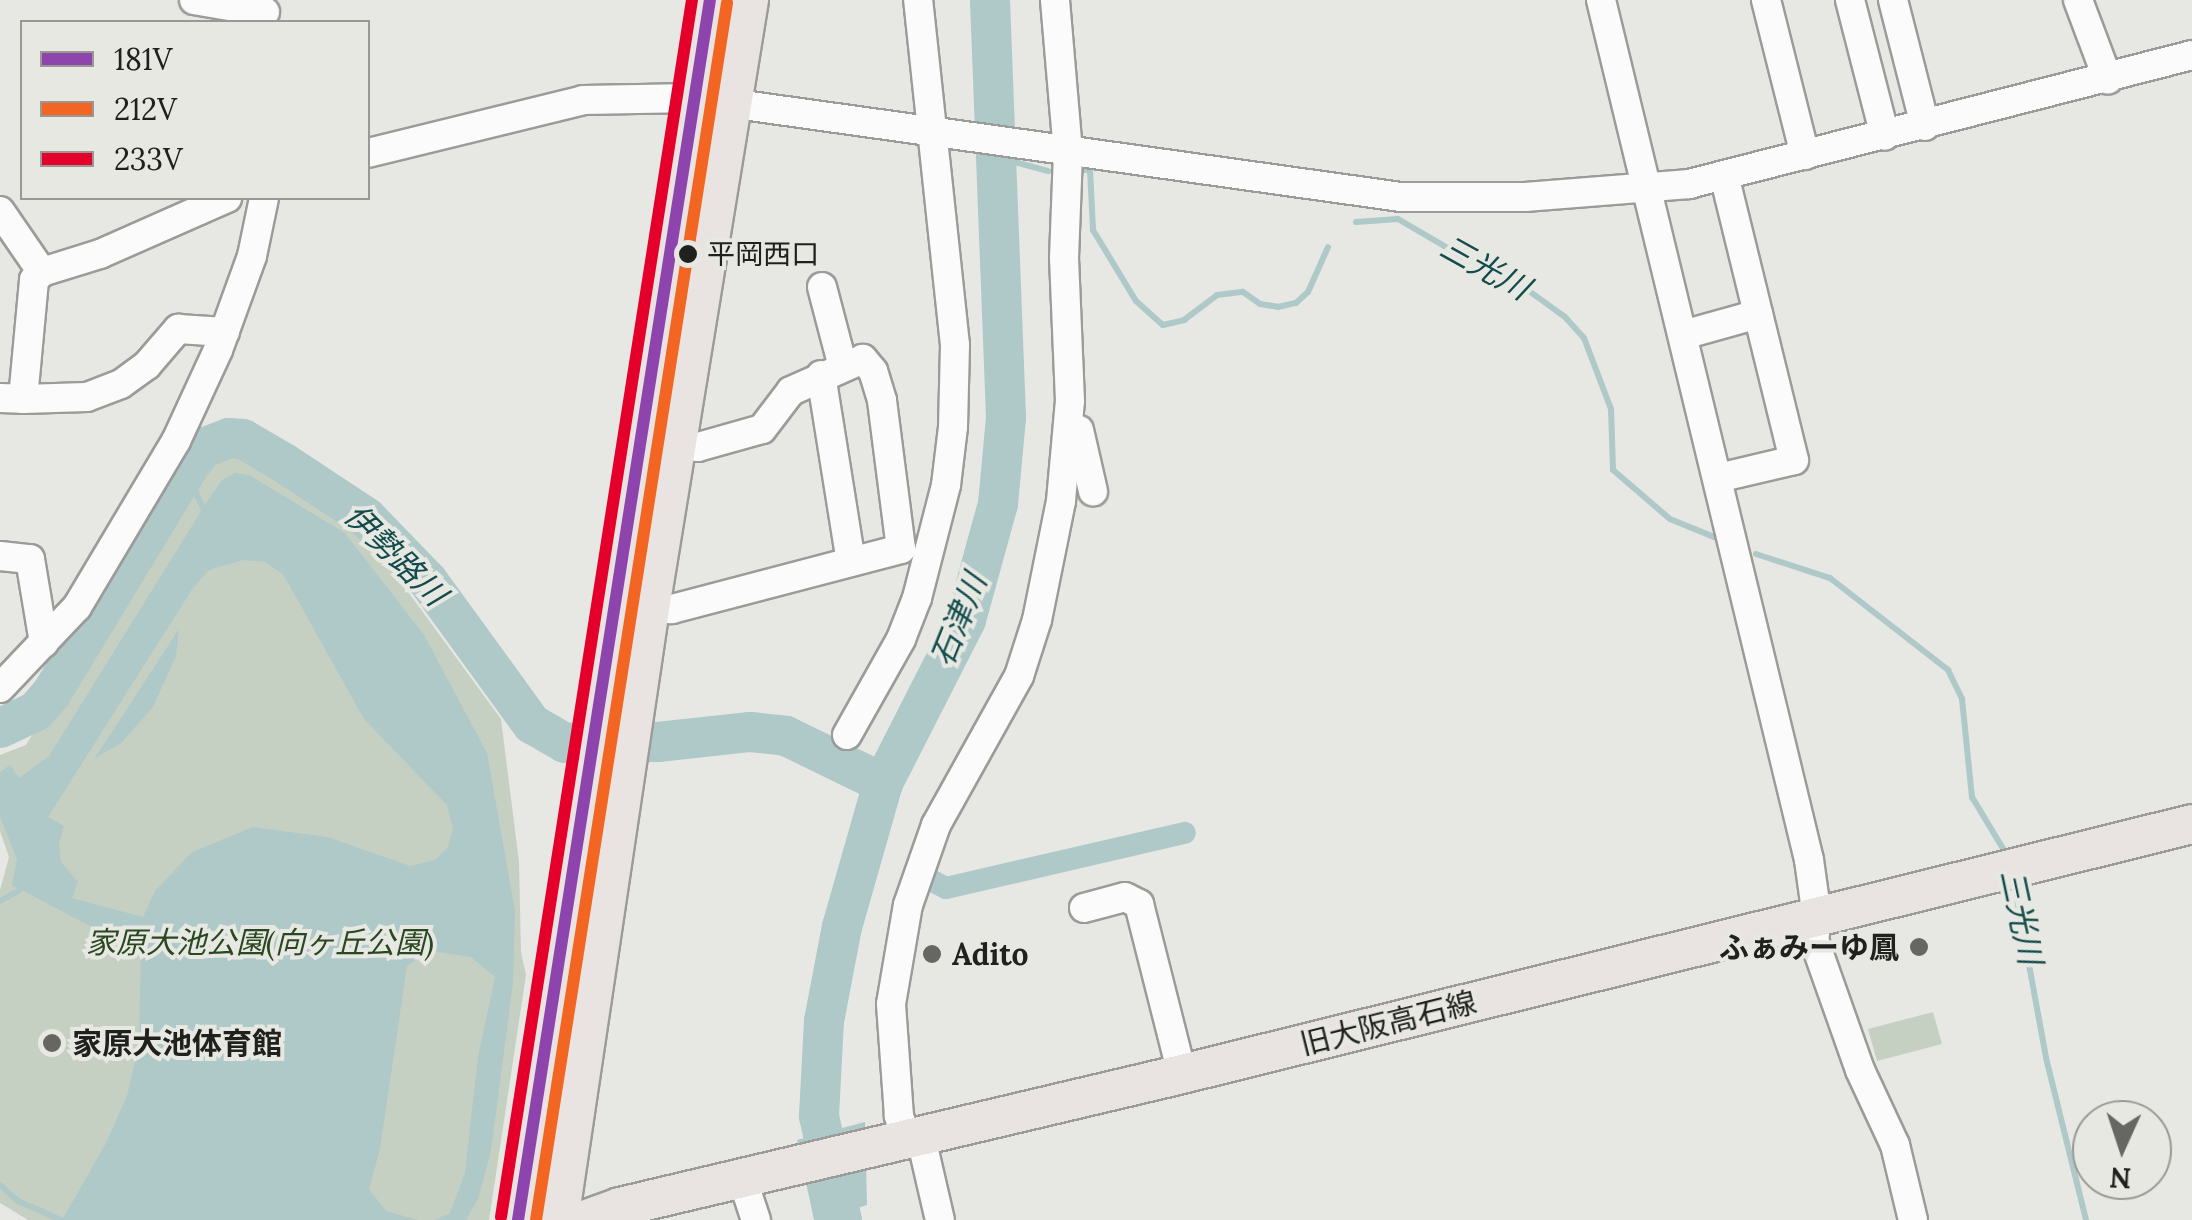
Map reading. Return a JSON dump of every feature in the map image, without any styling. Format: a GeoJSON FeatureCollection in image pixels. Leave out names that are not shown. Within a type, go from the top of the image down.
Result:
{"type":"FeatureCollection","features":[{"type":"Feature","properties":{"kind":"main road"},"geometry":{"type":"LineString","coordinates":[[559,1220],[611,742],[693,98],[710,0]]}},
{"type":"Feature","properties":{"kind":"main road"},"geometry":{"type":"LineString","coordinates":[[518,1220],[611,742],[650,608],[748,0]]}},
{"type":"Feature","properties":{"kind":"main road","name":"旧大阪高石線"},"geometry":{"type":"LineString","coordinates":[[584,1220],[620,1206],[1182,1074],[2192,824]]}},
{"type":"Feature","properties":{"kind":"street"},"geometry":{"type":"LineString","coordinates":[[194,0],[265,12]]}},
{"type":"Feature","properties":{"kind":"street"},"geometry":{"type":"LineString","coordinates":[[846,735],[901,639],[917,598],[946,484],[955,345],[939,133],[918,0]]}},
{"type":"Feature","properties":{"kind":"street"},"geometry":{"type":"LineString","coordinates":[[940,1220],[905,1141],[891,1004],[908,905],[936,825],[1019,676],[1036,620],[1060,500],[1070,401],[1055,0]]}},
{"type":"Feature","properties":{"kind":"street"},"geometry":{"type":"LineString","coordinates":[[1602,0],[1809,860],[1817,917],[1814,940],[1860,1070],[1895,1145],[1913,1220]]}},
{"type":"Feature","properties":{"kind":"street"},"geometry":{"type":"LineString","coordinates":[[1766,0],[1804,155]]}},
{"type":"Feature","properties":{"kind":"street"},"geometry":{"type":"LineString","coordinates":[[1850,0],[1885,136]]}},
{"type":"Feature","properties":{"kind":"street"},"geometry":{"type":"LineString","coordinates":[[1893,0],[1925,126]]}},
{"type":"Feature","properties":{"kind":"street"},"geometry":{"type":"LineString","coordinates":[[2078,0],[2108,80]]}},
{"type":"Feature","properties":{"kind":"street"},"geometry":{"type":"LineString","coordinates":[[370,153],[583,100],[693,98],[1419,198],[1474,199],[1646,188],[1724,175],[2108,80],[2192,55]]}},
{"type":"Feature","properties":{"kind":"street"},"geometry":{"type":"LineString","coordinates":[[1718,478],[1794,460],[1724,175]]}},
{"type":"Feature","properties":{"kind":"street"},"geometry":{"type":"LineString","coordinates":[[223,200],[100,254],[42,272],[34,280],[12,398],[87,397],[121,384],[147,366],[178,329],[225,332]]}},
{"type":"Feature","properties":{"kind":"street"},"geometry":{"type":"LineString","coordinates":[[0,688],[77,607],[176,440],[225,332],[252,256],[264,200]]}},
{"type":"Feature","properties":{"kind":"street"},"geometry":{"type":"LineString","coordinates":[[0,211],[42,272]]}},
{"type":"Feature","properties":{"kind":"street"},"geometry":{"type":"LineString","coordinates":[[822,286],[850,562]]}},
{"type":"Feature","properties":{"kind":"street"},"geometry":{"type":"LineString","coordinates":[[1683,335],[1758,314]]}},
{"type":"Feature","properties":{"kind":"street"},"geometry":{"type":"LineString","coordinates":[[650,608],[672,609],[900,548],[882,400],[873,372],[863,360],[791,391],[762,429],[698,447],[676,444]]}},
{"type":"Feature","properties":{"kind":"street"},"geometry":{"type":"LineString","coordinates":[[1070,401],[1077,410],[1081,454],[1093,491]]}},
{"type":"Feature","properties":{"kind":"street"},"geometry":{"type":"LineString","coordinates":[[0,556],[30,558],[44,643]]}},
{"type":"Feature","properties":{"kind":"street"},"geometry":{"type":"LineString","coordinates":[[1084,908],[1126,897],[1139,904],[1146,972],[1182,1074]]}},
{"type":"Feature","properties":{"kind":"street"},"geometry":{"type":"LineString","coordinates":[[742,1178],[756,1220]]}},
{"type":"Feature","properties":{"kind":"green space","name":"家原大池公園(向ヶ丘公園)"},"geometry":{"type":"Polygon","coordinates":[[[234,455],[351,527],[398,578],[501,719],[519,862],[521,952],[526,975],[489,1220],[28,1220],[0,1203],[0,890],[9,857],[0,831],[0,755],[26,745],[175,507],[207,465],[234,455]]]}},
{"type":"Feature","properties":{"kind":"green space"},"geometry":{"type":"Polygon","coordinates":[[[1933,1012],[1942,1044],[1877,1061],[1868,1029],[1933,1012]]]}},
{"type":"Feature","properties":{"kind":"water"},"geometry":{"type":"Polygon","coordinates":[[[235,473],[249,475],[345,533],[424,635],[487,753],[515,911],[513,983],[491,1151],[478,1199],[466,1220],[434,1220],[450,1213],[465,1173],[478,1057],[495,977],[471,957],[430,951],[407,966],[380,1149],[369,1189],[386,1211],[418,1220],[62,1220],[106,1143],[127,1096],[139,1043],[141,943],[107,935],[12,885],[17,859],[0,817],[0,772],[10,765],[19,778],[49,756],[222,480],[235,473]],[[243,560],[209,570],[193,588],[48,817],[64,826],[59,844],[61,862],[78,882],[72,898],[143,917],[155,891],[192,852],[253,827],[328,837],[410,866],[435,860],[448,847],[453,829],[447,805],[364,719],[283,574],[265,562],[243,560]]]}},
{"type":"Feature","properties":{"kind":"water"},"geometry":{"type":"Polygon","coordinates":[[[179,629],[176,656],[153,707],[121,743],[95,758],[179,629]]]}},
{"type":"Feature","properties":{"kind":"water"},"geometry":{"type":"Polygon","coordinates":[[[865,1122],[867,1205],[839,1214],[833,1220],[814,1220],[797,1140],[865,1122]]]}},
{"type":"Feature","properties":{"kind":"waterway","name":"石津川"},"geometry":{"type":"LineString","coordinates":[[842,1220],[819,1116],[824,1021],[842,927],[883,783],[966,620],[998,504],[1006,417],[990,0]]}},
{"type":"Feature","properties":{"kind":"waterway","name":"三光川"},"geometry":{"type":"LineString","coordinates":[[1000,158],[1048,171]]}},
{"type":"Feature","properties":{"kind":"waterway","name":"三光川"},"geometry":{"type":"LineString","coordinates":[[1085,170],[1090,170],[1093,230],[1136,301],[1163,325],[1184,320],[1217,295],[1243,292],[1260,304],[1278,307],[1296,303],[1308,292],[1328,247]]}},
{"type":"Feature","properties":{"kind":"waterway","name":"三光川"},"geometry":{"type":"LineString","coordinates":[[1356,222],[1398,219],[1463,257],[1500,270],[1565,317],[1584,338],[1611,409],[1613,470],[1670,519],[1714,537]]}},
{"type":"Feature","properties":{"kind":"waterway","name":"伊勢路川"},"geometry":{"type":"LineString","coordinates":[[0,728],[36,711],[51,694],[186,471],[203,448],[229,438],[243,439],[366,517],[428,581],[532,724],[565,743],[658,742],[750,732],[786,736],[883,783]]}},
{"type":"Feature","properties":{"kind":"waterway"},"geometry":{"type":"LineString","coordinates":[[186,471],[203,508]]}},
{"type":"Feature","properties":{"kind":"waterway","name":"三光川"},"geometry":{"type":"LineString","coordinates":[[1756,554],[1830,578],[1948,670],[1962,699],[1972,797],[2008,857]]}},
{"type":"Feature","properties":{"kind":"waterway"},"geometry":{"type":"LineString","coordinates":[[929,879],[946,888],[1185,833]]}},
{"type":"Feature","properties":{"kind":"waterway","name":"三光川"},"geometry":{"type":"LineString","coordinates":[[2014,883],[2046,1058],[2086,1220]]}},
{"type":"Feature","properties":{"kind":"waterway"},"geometry":{"type":"LineString","coordinates":[[0,901],[20,890]]}},
{"type":"Feature","properties":{"kind":"waterway"},"geometry":{"type":"LineString","coordinates":[[0,1185],[18,1201],[61,1220]]}},
{"type":"Feature","properties":{"kind":"transit line","name":"233V"},"geometry":{"type":"LineString","coordinates":[[501,1217],[692,0]]}},
{"type":"Feature","properties":{"kind":"transit line","name":"181V"},"geometry":{"type":"LineString","coordinates":[[518,1220],[710,0]]}},
{"type":"Feature","properties":{"kind":"transit line","name":"212V"},"geometry":{"type":"LineString","coordinates":[[536,1220],[727,3]]}},
{"type":"Feature","properties":{"kind":"place","name":"平岡西口"},"geometry":{"type":"Point","coordinates":[688,254]}},
{"type":"Feature","properties":{"kind":"place","name":"ふぁみーゆ鳳"},"geometry":{"type":"Point","coordinates":[1919,947]}},
{"type":"Feature","properties":{"kind":"place","name":"Adito"},"geometry":{"type":"Point","coordinates":[932,954]}},
{"type":"Feature","properties":{"kind":"place","name":"家原大池体育館"},"geometry":{"type":"Point","coordinates":[52,1043]}}]}
